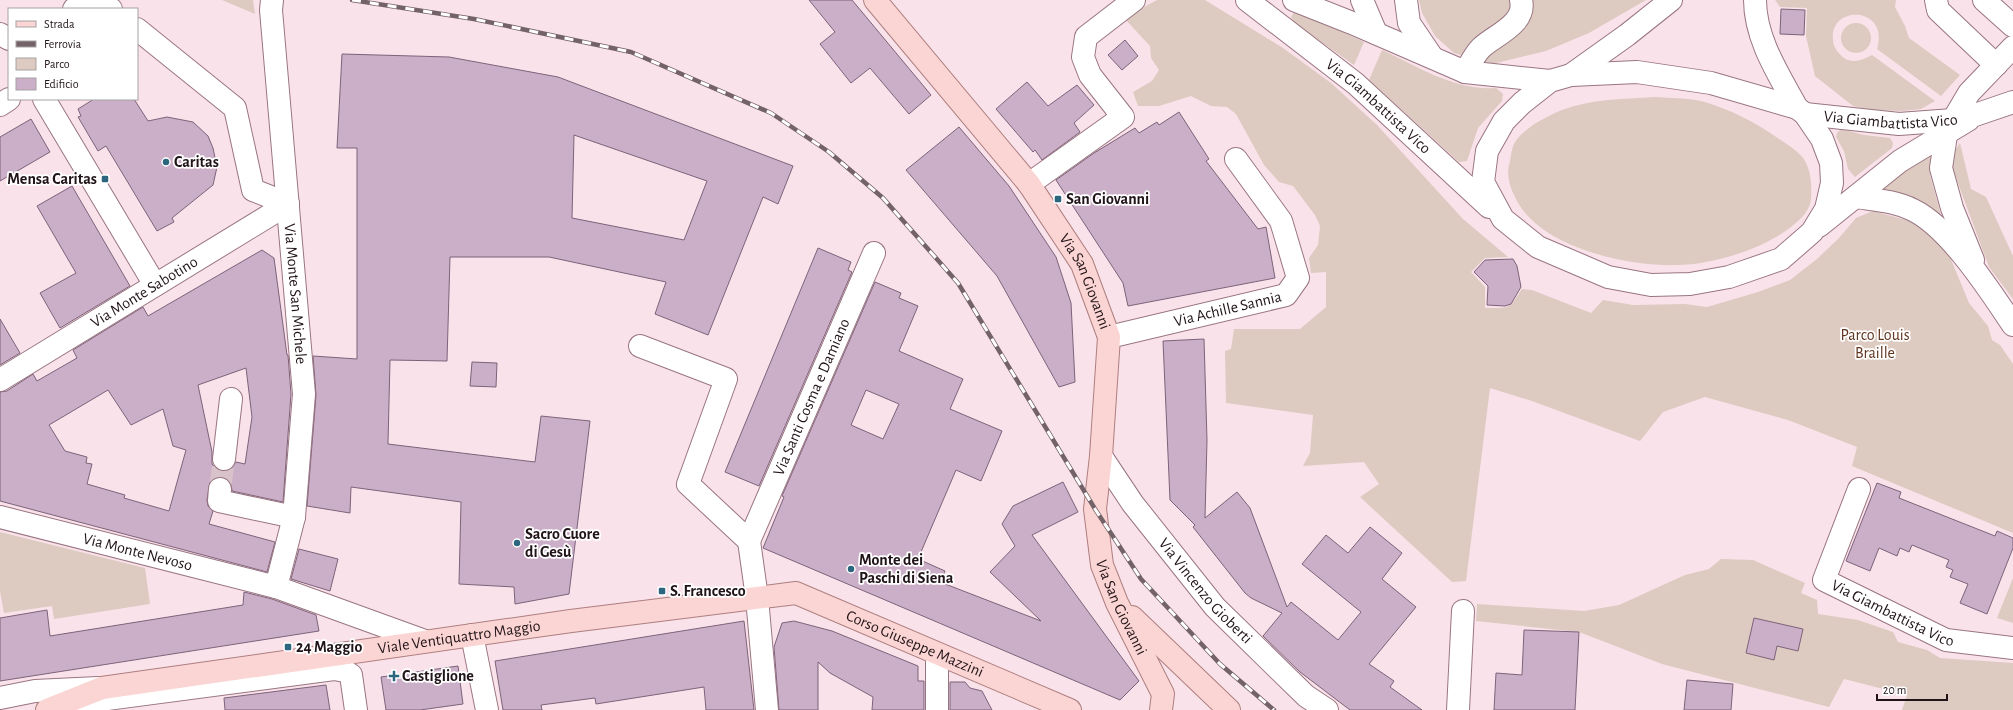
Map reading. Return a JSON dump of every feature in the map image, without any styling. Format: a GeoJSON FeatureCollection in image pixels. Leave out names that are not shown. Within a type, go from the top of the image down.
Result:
{"type":"FeatureCollection","features":[{"type":"Feature","properties":{"kind":"main road","name":"Via San Giovanni"},"geometry":{"type":"LineString","coordinates":[[875,0],[1029,184],[1082,264],[1109,337],[1101,456],[1095,509],[1102,565],[1117,603],[1163,694],[1161,710]]}},
{"type":"Feature","properties":{"kind":"main road","name":"Corso Giuseppe Mazzini"},"geometry":{"type":"LineString","coordinates":[[757,598],[796,593],[937,655],[1070,710]]}},
{"type":"Feature","properties":{"kind":"main road","name":"Viale Ventiquattro Maggio"},"geometry":{"type":"LineString","coordinates":[[46,710],[102,688],[425,641],[757,598]]}},
{"type":"Feature","properties":{"kind":"main road"},"geometry":{"type":"LineString","coordinates":[[1117,603],[1177,662],[1229,710]]}},
{"type":"Feature","properties":{"kind":"street"},"geometry":{"type":"LineString","coordinates":[[76,8],[92,0]]}},
{"type":"Feature","properties":{"kind":"street"},"geometry":{"type":"LineString","coordinates":[[99,0],[110,8]]}},
{"type":"Feature","properties":{"kind":"street","name":"Via Monte San Michele"},"geometry":{"type":"LineString","coordinates":[[272,0],[271,10],[304,394],[294,517],[276,587]]}},
{"type":"Feature","properties":{"kind":"street"},"geometry":{"type":"LineString","coordinates":[[1029,184],[1122,117],[1090,75],[1083,57],[1086,37],[1134,0]]}},
{"type":"Feature","properties":{"kind":"street","name":"Via Giambattista Vico"},"geometry":{"type":"LineString","coordinates":[[1247,0],[1356,84],[1504,220],[1538,247],[1608,277],[1651,285],[1690,284],[1729,277],[1781,259],[1900,161],[1950,127],[2013,102]]}},
{"type":"Feature","properties":{"kind":"street"},"geometry":{"type":"LineString","coordinates":[[1294,0],[1352,22],[1465,72],[1550,81],[1571,75],[1627,35],[1671,0]]}},
{"type":"Feature","properties":{"kind":"street"},"geometry":{"type":"LineString","coordinates":[[1340,0],[1352,22]]}},
{"type":"Feature","properties":{"kind":"street"},"geometry":{"type":"LineString","coordinates":[[1362,0],[1376,33]]}},
{"type":"Feature","properties":{"kind":"street"},"geometry":{"type":"LineString","coordinates":[[1406,0],[1409,23],[1432,57]]}},
{"type":"Feature","properties":{"kind":"street"},"geometry":{"type":"LineString","coordinates":[[1465,72],[1481,48],[1504,33],[1517,20],[1522,4],[1521,0]]}},
{"type":"Feature","properties":{"kind":"street"},"geometry":{"type":"LineString","coordinates":[[1754,0],[1755,14],[1774,66],[1801,111],[1822,138],[1831,163],[1832,183],[1826,209],[1812,232]]}},
{"type":"Feature","properties":{"kind":"street"},"geometry":{"type":"LineString","coordinates":[[1936,0],[1938,10],[1996,65]]}},
{"type":"Feature","properties":{"kind":"street"},"geometry":{"type":"LineString","coordinates":[[1984,0],[2013,26]]}},
{"type":"Feature","properties":{"kind":"street"},"geometry":{"type":"LineString","coordinates":[[138,30],[235,108],[253,190],[288,204]]}},
{"type":"Feature","properties":{"kind":"street"},"geometry":{"type":"LineString","coordinates":[[1950,127],[1969,93],[2013,47]]}},
{"type":"Feature","properties":{"kind":"street","name":"Via Giambattista Vico"},"geometry":{"type":"LineString","coordinates":[[1571,75],[1637,72],[1711,83],[1801,111],[1899,124],[1950,127]]}},
{"type":"Feature","properties":{"kind":"street"},"geometry":{"type":"LineString","coordinates":[[1504,220],[1482,182],[1487,151],[1504,121],[1522,103],[1550,81]]}},
{"type":"Feature","properties":{"kind":"street"},"geometry":{"type":"LineString","coordinates":[[45,100],[155,285]]}},
{"type":"Feature","properties":{"kind":"street","name":"Via Giambattista Vico"},"geometry":{"type":"LineString","coordinates":[[1950,127],[1941,168],[1952,208],[1980,276]]}},
{"type":"Feature","properties":{"kind":"street","name":"Via Achille Sannia"},"geometry":{"type":"LineString","coordinates":[[1109,337],[1286,295],[1294,284],[1298,278],[1281,221],[1236,159]]}},
{"type":"Feature","properties":{"kind":"street","name":"Via Giambattista Vico"},"geometry":{"type":"LineString","coordinates":[[1856,197],[1891,202],[1914,210],[1936,227],[1980,276],[2013,325]]}},
{"type":"Feature","properties":{"kind":"street","name":"Via Monte Sabotino"},"geometry":{"type":"LineString","coordinates":[[0,380],[288,204]]}},
{"type":"Feature","properties":{"kind":"street","name":"Via Santi Cosma e Damiano"},"geometry":{"type":"LineString","coordinates":[[749,541],[874,253]]}},
{"type":"Feature","properties":{"kind":"street"},"geometry":{"type":"LineString","coordinates":[[640,346],[726,379],[688,484],[749,541],[757,598],[767,710]]}},
{"type":"Feature","properties":{"kind":"street"},"geometry":{"type":"LineString","coordinates":[[224,459],[232,399]]}},
{"type":"Feature","properties":{"kind":"street","name":"Via Vincenzo Gioberti"},"geometry":{"type":"LineString","coordinates":[[1101,456],[1133,504],[1215,607],[1306,696],[1326,710]]}},
{"type":"Feature","properties":{"kind":"street"},"geometry":{"type":"LineString","coordinates":[[220,489],[219,501],[294,517]]}},
{"type":"Feature","properties":{"kind":"street","name":"Via Giambattista Vico"},"geometry":{"type":"LineString","coordinates":[[1859,489],[1824,580],[1946,640],[2013,648]]}},
{"type":"Feature","properties":{"kind":"street","name":"Via Monte Nevoso"},"geometry":{"type":"LineString","coordinates":[[0,517],[276,587],[425,641]]}},
{"type":"Feature","properties":{"kind":"street"},"geometry":{"type":"LineString","coordinates":[[1458,710],[1463,611]]}},
{"type":"Feature","properties":{"kind":"street"},"geometry":{"type":"LineString","coordinates":[[472,635],[487,710]]}},
{"type":"Feature","properties":{"kind":"street"},"geometry":{"type":"LineString","coordinates":[[355,701],[355,667],[361,661],[413,650],[425,641]]}},
{"type":"Feature","properties":{"kind":"street"},"geometry":{"type":"LineString","coordinates":[[937,655],[938,710]]}},
{"type":"Feature","properties":{"kind":"street"},"geometry":{"type":"LineString","coordinates":[[81,710],[107,699],[334,669],[345,671],[351,675],[355,701]]}},
{"type":"Feature","properties":{"kind":"street"},"geometry":{"type":"LineString","coordinates":[[0,698],[35,691],[102,688]]}},
{"type":"Feature","properties":{"kind":"green space"},"geometry":{"type":"Polygon","coordinates":[[[222,0],[253,0],[255,14],[222,0]]]}},
{"type":"Feature","properties":{"kind":"green space","name":"Parco Louis Braille"},"geometry":{"type":"Polygon","coordinates":[[[1157,0],[1205,0],[1283,48],[1331,83],[1377,125],[1463,219],[1508,257],[1485,258],[1471,272],[1485,287],[1485,308],[1504,308],[1508,306],[1514,301],[1522,289],[1532,290],[1591,313],[1603,300],[1633,305],[1685,304],[1707,307],[1758,292],[1790,280],[1817,259],[1839,238],[1856,218],[1873,211],[1910,221],[1931,236],[1950,257],[1969,303],[1988,326],[1992,340],[2000,345],[2013,364],[2013,533],[1852,466],[1857,447],[1788,420],[1705,397],[1663,412],[1640,441],[1532,401],[1490,388],[1466,581],[1452,582],[1360,497],[1379,484],[1364,462],[1303,466],[1310,453],[1313,415],[1226,403],[1225,351],[1231,349],[1234,329],[1300,329],[1326,307],[1326,272],[1311,273],[1309,258],[1318,245],[1320,226],[1315,215],[1293,186],[1279,182],[1264,165],[1236,114],[1227,107],[1211,106],[1191,96],[1159,106],[1138,106],[1133,92],[1152,81],[1159,70],[1151,58],[1150,46],[1124,18],[1157,0]]]}},
{"type":"Feature","properties":{"kind":"green space"},"geometry":{"type":"Polygon","coordinates":[[[1419,0],[1646,0],[1589,33],[1546,51],[1492,64],[1454,53],[1435,36],[1422,13],[1419,0]]]}},
{"type":"Feature","properties":{"kind":"green space"},"geometry":{"type":"Polygon","coordinates":[[[1775,0],[1896,0],[1895,7],[1905,26],[1909,38],[1960,75],[1941,96],[1877,49],[1879,35],[1875,24],[1868,18],[1858,15],[1849,16],[1840,20],[1834,28],[1833,43],[1844,58],[1854,61],[1862,60],[1872,55],[1935,101],[1921,109],[1902,111],[1871,110],[1853,106],[1815,76],[1806,36],[1807,8],[1780,7],[1775,0]]]}},
{"type":"Feature","properties":{"kind":"green space"},"geometry":{"type":"Polygon","coordinates":[[[1294,12],[1300,12],[1364,42],[1354,65],[1294,23],[1291,17],[1294,12]]]}},
{"type":"Feature","properties":{"kind":"green space"},"geometry":{"type":"Polygon","coordinates":[[[1856,23],[1862,24],[1870,32],[1870,44],[1862,52],[1856,53],[1850,52],[1842,44],[1841,38],[1842,32],[1850,24],[1856,23]]]}},
{"type":"Feature","properties":{"kind":"green space"},"geometry":{"type":"Polygon","coordinates":[[[1382,50],[1452,82],[1466,86],[1496,88],[1503,94],[1502,101],[1478,128],[1467,161],[1459,162],[1369,80],[1382,50]]]}},
{"type":"Feature","properties":{"kind":"green space"},"geometry":{"type":"Polygon","coordinates":[[[1656,97],[1696,100],[1722,108],[1751,122],[1794,149],[1803,158],[1810,174],[1811,198],[1810,205],[1806,212],[1788,230],[1757,247],[1713,261],[1679,265],[1659,265],[1636,262],[1611,258],[1587,251],[1564,241],[1543,229],[1527,215],[1513,193],[1508,175],[1513,146],[1523,133],[1533,125],[1567,108],[1604,100],[1656,97]]]}},
{"type":"Feature","properties":{"kind":"green space"},"geometry":{"type":"Polygon","coordinates":[[[1841,129],[1864,135],[1890,138],[1893,143],[1892,148],[1855,177],[1848,169],[1844,151],[1836,137],[1837,133],[1841,129]]]}},
{"type":"Feature","properties":{"kind":"green space"},"geometry":{"type":"Polygon","coordinates":[[[1960,143],[1971,189],[1986,197],[2013,256],[2013,299],[1989,267],[1949,159],[1960,143]]]}},
{"type":"Feature","properties":{"kind":"green space"},"geometry":{"type":"Polygon","coordinates":[[[1931,156],[1930,175],[1942,219],[1914,201],[1900,194],[1883,189],[1903,173],[1931,156]]]}},
{"type":"Feature","properties":{"kind":"green space"},"geometry":{"type":"Polygon","coordinates":[[[0,532],[145,568],[150,604],[54,619],[52,606],[4,613],[0,591],[0,532]]]}},
{"type":"Feature","properties":{"kind":"green space"},"geometry":{"type":"Polygon","coordinates":[[[1721,559],[1753,560],[1805,583],[1801,593],[1817,600],[1818,614],[1858,620],[1893,632],[1898,642],[1927,650],[1940,658],[2013,663],[2013,710],[1902,710],[1907,695],[1844,679],[1829,707],[1662,664],[1579,632],[1476,621],[1477,604],[1584,611],[1619,605],[1685,575],[1709,569],[1721,559]]]}},
{"type":"Feature","properties":{"kind":"green space"},"geometry":{"type":"Polygon","coordinates":[[[2013,578],[2013,623],[1997,618],[2013,578]]]}},
{"type":"Feature","properties":{"kind":"building"},"geometry":{"type":"Polygon","coordinates":[[[809,0],[852,0],[931,95],[909,114],[870,68],[851,83],[820,44],[835,32],[809,0]]]}},
{"type":"Feature","properties":{"kind":"building"},"geometry":{"type":"Polygon","coordinates":[[[1781,9],[1805,10],[1804,35],[1780,34],[1781,9]]]}},
{"type":"Feature","properties":{"kind":"building"},"geometry":{"type":"Polygon","coordinates":[[[1125,40],[1138,56],[1122,70],[1108,55],[1125,40]]]}},
{"type":"Feature","properties":{"kind":"building"},"geometry":{"type":"Polygon","coordinates":[[[342,54],[449,57],[558,77],[793,166],[778,204],[763,197],[708,335],[655,314],[666,282],[549,257],[450,257],[447,361],[390,360],[388,444],[535,462],[541,416],[590,421],[569,594],[515,604],[514,587],[459,584],[461,502],[351,487],[350,513],[307,506],[316,395],[313,356],[357,359],[357,148],[337,148],[342,54]],[[574,135],[572,218],[684,240],[707,181],[574,135]]]}},
{"type":"Feature","properties":{"kind":"building"},"geometry":{"type":"Polygon","coordinates":[[[1027,82],[1048,106],[1077,85],[1094,105],[1074,123],[1080,132],[1042,160],[1035,150],[1033,152],[996,109],[1027,82]]]}},
{"type":"Feature","properties":{"kind":"building","name":"Caritas"},"geometry":{"type":"Polygon","coordinates":[[[92,100],[135,100],[148,121],[167,117],[193,122],[208,136],[213,148],[217,167],[213,185],[172,218],[174,222],[157,231],[106,146],[98,151],[78,117],[81,116],[78,109],[92,100]]]}},
{"type":"Feature","properties":{"kind":"building"},"geometry":{"type":"Polygon","coordinates":[[[1179,112],[1209,159],[1206,161],[1258,229],[1266,227],[1275,278],[1128,306],[1123,283],[1056,180],[1094,153],[1135,128],[1139,133],[1157,122],[1159,125],[1179,112]]]}},
{"type":"Feature","properties":{"kind":"building"},"geometry":{"type":"Polygon","coordinates":[[[31,119],[50,152],[0,181],[0,137],[31,119]]]}},
{"type":"Feature","properties":{"kind":"building"},"geometry":{"type":"Polygon","coordinates":[[[959,127],[1009,186],[1056,257],[1071,303],[1075,382],[1059,387],[997,276],[906,170],[959,127]]]}},
{"type":"Feature","properties":{"kind":"building"},"geometry":{"type":"Polygon","coordinates":[[[72,186],[130,286],[60,328],[40,293],[76,273],[37,206],[72,186]]]}},
{"type":"Feature","properties":{"kind":"building"},"geometry":{"type":"Polygon","coordinates":[[[818,248],[851,262],[848,270],[852,272],[759,486],[725,472],[818,248]]]}},
{"type":"Feature","properties":{"kind":"building"},"geometry":{"type":"Polygon","coordinates":[[[262,250],[274,258],[288,355],[291,394],[283,502],[232,491],[231,483],[227,479],[221,477],[214,478],[210,482],[207,500],[208,506],[213,511],[209,524],[275,542],[267,572],[0,501],[0,392],[7,391],[33,374],[37,381],[77,358],[73,350],[143,307],[148,316],[262,250]],[[246,368],[198,385],[212,452],[212,464],[216,469],[222,471],[229,470],[236,462],[245,464],[252,417],[246,368]],[[108,390],[49,425],[65,451],[87,457],[86,463],[92,464],[87,484],[125,495],[124,498],[169,511],[186,450],[173,446],[163,409],[131,425],[108,390]]]}},
{"type":"Feature","properties":{"kind":"building"},"geometry":{"type":"Polygon","coordinates":[[[1513,259],[1517,266],[1521,287],[1511,304],[1505,306],[1487,305],[1488,286],[1474,272],[1485,260],[1513,259]]]}},
{"type":"Feature","properties":{"kind":"building"},"geometry":{"type":"Polygon","coordinates":[[[875,282],[901,293],[899,298],[918,306],[899,351],[963,379],[950,409],[1002,431],[981,481],[956,470],[918,559],[945,571],[940,582],[1041,621],[990,572],[1015,546],[1002,524],[1013,506],[1063,482],[1078,512],[1032,535],[1139,681],[1120,700],[763,548],[784,497],[782,496],[875,282]],[[866,390],[851,425],[883,439],[899,404],[866,390]]]}},
{"type":"Feature","properties":{"kind":"building"},"geometry":{"type":"Polygon","coordinates":[[[0,319],[20,353],[0,365],[0,319]]]}},
{"type":"Feature","properties":{"kind":"building"},"geometry":{"type":"Polygon","coordinates":[[[1204,339],[1207,440],[1205,518],[1237,492],[1250,508],[1287,607],[1291,602],[1338,640],[1361,612],[1302,564],[1326,535],[1348,553],[1370,527],[1402,553],[1382,579],[1416,607],[1369,664],[1394,681],[1390,687],[1422,710],[1350,710],[1300,672],[1263,636],[1282,613],[1251,598],[1245,593],[1193,527],[1195,525],[1170,500],[1163,341],[1204,339]]]}},
{"type":"Feature","properties":{"kind":"building"},"geometry":{"type":"Polygon","coordinates":[[[472,362],[497,363],[496,387],[470,386],[472,362]]]}},
{"type":"Feature","properties":{"kind":"building"},"geometry":{"type":"Polygon","coordinates":[[[1877,483],[1901,492],[1899,498],[1995,536],[1997,531],[2013,538],[2013,548],[1987,614],[1960,603],[1968,584],[1950,577],[1953,570],[1946,567],[1949,560],[1912,545],[1909,552],[1900,548],[1897,556],[1879,548],[1870,571],[1846,561],[1877,483]]]}},
{"type":"Feature","properties":{"kind":"building"},"geometry":{"type":"Polygon","coordinates":[[[299,549],[338,559],[330,591],[291,579],[299,549]]]}},
{"type":"Feature","properties":{"kind":"building"},"geometry":{"type":"Polygon","coordinates":[[[244,592],[272,599],[316,615],[319,631],[0,681],[0,618],[47,610],[50,636],[243,605],[244,592]]]}},
{"type":"Feature","properties":{"kind":"building"},"geometry":{"type":"Polygon","coordinates":[[[1754,618],[1803,629],[1798,651],[1777,646],[1774,660],[1746,653],[1754,618]]]}},
{"type":"Feature","properties":{"kind":"building"},"geometry":{"type":"Polygon","coordinates":[[[744,621],[754,710],[706,710],[704,687],[596,704],[595,698],[541,705],[542,710],[503,710],[495,661],[744,621]]]}},
{"type":"Feature","properties":{"kind":"building"},"geometry":{"type":"Polygon","coordinates":[[[794,621],[832,631],[918,666],[918,681],[924,681],[924,710],[872,710],[873,697],[830,673],[818,662],[818,710],[779,710],[774,647],[782,623],[794,621]]]}},
{"type":"Feature","properties":{"kind":"building"},"geometry":{"type":"Polygon","coordinates":[[[1524,630],[1579,632],[1575,710],[1494,710],[1496,673],[1522,675],[1524,630]]]}},
{"type":"Feature","properties":{"kind":"building"},"geometry":{"type":"Polygon","coordinates":[[[458,666],[463,704],[420,710],[386,710],[381,677],[458,666]]]}},
{"type":"Feature","properties":{"kind":"building"},"geometry":{"type":"Polygon","coordinates":[[[1687,680],[1733,684],[1731,710],[1684,710],[1687,680]]]}},
{"type":"Feature","properties":{"kind":"building"},"geometry":{"type":"Polygon","coordinates":[[[950,682],[965,682],[970,688],[982,691],[992,710],[950,710],[950,682]]]}},
{"type":"Feature","properties":{"kind":"building"},"geometry":{"type":"Polygon","coordinates":[[[326,685],[330,710],[225,710],[224,698],[326,685]]]}},
{"type":"Feature","properties":{"kind":"tunnel"},"geometry":{"type":"LineString","coordinates":[[220,489],[224,459]]}},
{"type":"Feature","properties":{"kind":"railway"},"geometry":{"type":"LineString","coordinates":[[352,0],[474,19],[631,52],[771,113],[829,152],[883,198],[958,283],[1095,509],[1141,579],[1220,664],[1274,710]]}},
{"type":"Feature","properties":{"kind":"place","name":"Caritas"},"geometry":{"type":"Point","coordinates":[166,162]}},
{"type":"Feature","properties":{"kind":"place","name":"Mensa Caritas"},"geometry":{"type":"Point","coordinates":[105,179]}},
{"type":"Feature","properties":{"kind":"place","name":"San Giovanni"},"geometry":{"type":"Point","coordinates":[1058,199]}},
{"type":"Feature","properties":{"kind":"place","name":"Sacro Cuore di Gesù"},"geometry":{"type":"Point","coordinates":[517,543]}},
{"type":"Feature","properties":{"kind":"place","name":"Monte dei Paschi di Siena"},"geometry":{"type":"Point","coordinates":[851,569]}},
{"type":"Feature","properties":{"kind":"place","name":"S. Francesco"},"geometry":{"type":"Point","coordinates":[662,591]}},
{"type":"Feature","properties":{"kind":"place","name":"24 Maggio"},"geometry":{"type":"Point","coordinates":[288,647]}},
{"type":"Feature","properties":{"kind":"place","name":"Castiglione"},"geometry":{"type":"Point","coordinates":[394,676]}}]}
